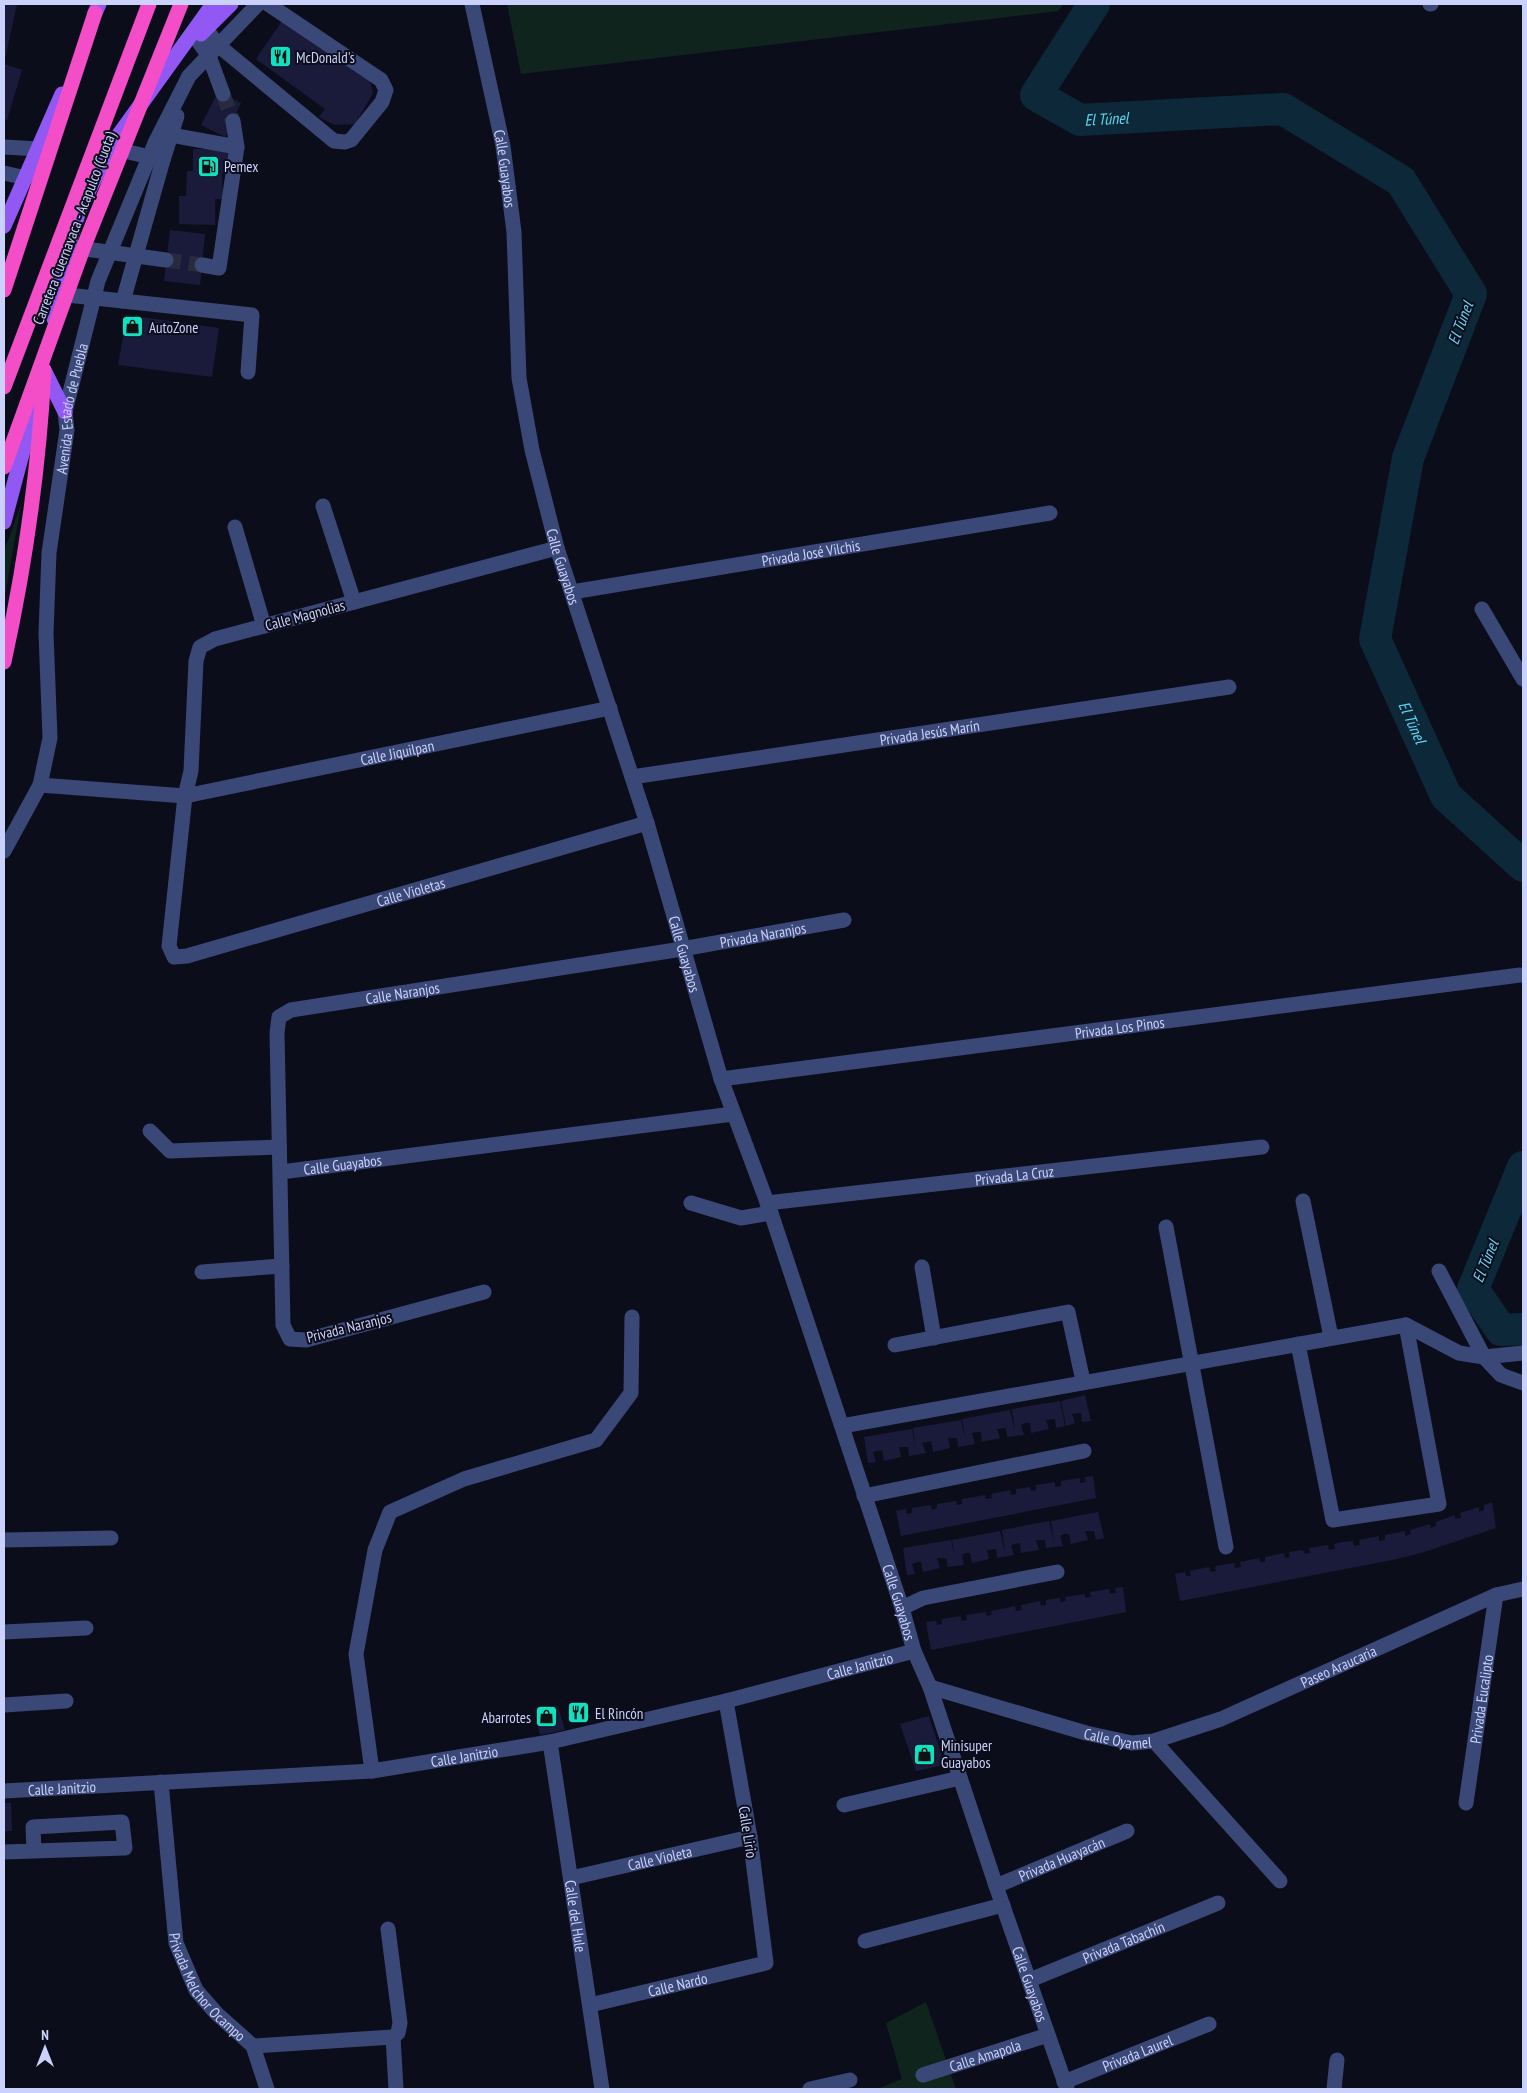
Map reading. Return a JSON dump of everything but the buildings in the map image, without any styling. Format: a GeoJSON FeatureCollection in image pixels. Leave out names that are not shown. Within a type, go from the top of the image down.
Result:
{"type":"FeatureCollection","features":[{"type":"Feature","properties":{"kind":"highway","name":"Carretera Cuernavaca - Acapulco (Cuota)"},"geometry":{"type":"LineString","coordinates":[[4,387],[149,4]]}},
{"type":"Feature","properties":{"kind":"highway","name":"Carretera Cuernavaca - Acapulco (Cuota)"},"geometry":{"type":"LineString","coordinates":[[4,467],[84,246],[181,4]]}},
{"type":"Feature","properties":{"kind":"highway"},"geometry":{"type":"LineString","coordinates":[[4,290],[97,7]]}},
{"type":"Feature","properties":{"kind":"highway"},"geometry":{"type":"LineString","coordinates":[[4,662],[35,481],[42,424],[44,370]]}},
{"type":"Feature","properties":{"kind":"main road"},"geometry":{"type":"LineString","coordinates":[[4,522],[44,370],[68,246],[79,211],[111,148],[213,4]]}},
{"type":"Feature","properties":{"kind":"main road"},"geometry":{"type":"LineString","coordinates":[[172,64],[231,4]]}},
{"type":"Feature","properties":{"kind":"main road"},"geometry":{"type":"LineString","coordinates":[[4,226],[39,150],[97,7]]}},
{"type":"Feature","properties":{"kind":"main road"},"geometry":{"type":"LineString","coordinates":[[44,370],[65,412]]}},
{"type":"Feature","properties":{"kind":"street","name":"Avenida Estado de Puebla"},"geometry":{"type":"LineString","coordinates":[[4,852],[40,785],[50,738],[46,633],[49,553],[67,430],[65,412],[98,281],[110,252],[156,158],[190,76],[258,4]]}},
{"type":"Feature","properties":{"kind":"street"},"geometry":{"type":"LineString","coordinates":[[201,34],[214,51],[334,141],[345,142],[351,140],[382,102],[386,90],[381,80],[268,4]]}},
{"type":"Feature","properties":{"kind":"street","name":"Calle Guayabos"},"geometry":{"type":"LineString","coordinates":[[472,4],[503,146],[514,232],[519,378],[532,450],[558,548],[647,823],[721,1080],[769,1208],[902,1608],[914,1651],[930,1687],[996,1886],[1066,2086]]}},
{"type":"Feature","properties":{"kind":"street"},"geometry":{"type":"LineString","coordinates":[[214,51],[223,94]]}},
{"type":"Feature","properties":{"kind":"street"},"geometry":{"type":"LineString","coordinates":[[123,301],[136,256],[156,158],[171,134],[190,76],[172,64]]}},
{"type":"Feature","properties":{"kind":"street"},"geometry":{"type":"LineString","coordinates":[[202,265],[219,268],[237,147],[233,120]]}},
{"type":"Feature","properties":{"kind":"street"},"geometry":{"type":"LineString","coordinates":[[171,134],[237,147]]}},
{"type":"Feature","properties":{"kind":"street"},"geometry":{"type":"LineString","coordinates":[[4,147],[39,150]]}},
{"type":"Feature","properties":{"kind":"street"},"geometry":{"type":"LineString","coordinates":[[111,148],[156,158]]}},
{"type":"Feature","properties":{"kind":"street"},"geometry":{"type":"LineString","coordinates":[[4,173],[26,178]]}},
{"type":"Feature","properties":{"kind":"street"},"geometry":{"type":"LineString","coordinates":[[68,246],[166,260]]}},
{"type":"Feature","properties":{"kind":"street"},"geometry":{"type":"LineString","coordinates":[[58,294],[252,315],[248,372]]}},
{"type":"Feature","properties":{"kind":"street"},"geometry":{"type":"LineString","coordinates":[[323,506],[354,602]]}},
{"type":"Feature","properties":{"kind":"street","name":"Privada José Vilchis"},"geometry":{"type":"LineString","coordinates":[[572,592],[1050,513]]}},
{"type":"Feature","properties":{"kind":"street"},"geometry":{"type":"LineString","coordinates":[[235,527],[264,626]]}},
{"type":"Feature","properties":{"kind":"street","name":"Calle Magnolias"},"geometry":{"type":"LineString","coordinates":[[185,796],[191,771],[196,661],[200,647],[215,638],[558,548]]}},
{"type":"Feature","properties":{"kind":"street"},"geometry":{"type":"LineString","coordinates":[[1482,609],[1523,679]]}},
{"type":"Feature","properties":{"kind":"street","name":"Privada Jesús Marín"},"geometry":{"type":"LineString","coordinates":[[632,777],[1229,687]]}},
{"type":"Feature","properties":{"kind":"street","name":"Calle Jiquilpan"},"geometry":{"type":"LineString","coordinates":[[40,785],[185,796],[610,708]]}},
{"type":"Feature","properties":{"kind":"street","name":"Calle Violetas"},"geometry":{"type":"LineString","coordinates":[[185,796],[169,946],[174,957],[187,956],[647,823]]}},
{"type":"Feature","properties":{"kind":"street","name":"Privada Naranjos"},"geometry":{"type":"LineString","coordinates":[[682,949],[844,920]]}},
{"type":"Feature","properties":{"kind":"street","name":"Calle Naranjos"},"geometry":{"type":"LineString","coordinates":[[281,1172],[277,1033],[279,1017],[291,1010],[682,949]]}},
{"type":"Feature","properties":{"kind":"street","name":"Privada Los Pinos"},"geometry":{"type":"LineString","coordinates":[[721,1080],[1520,976]]}},
{"type":"Feature","properties":{"kind":"street","name":"Calle Guayabos"},"geometry":{"type":"LineString","coordinates":[[281,1172],[733,1114]]}},
{"type":"Feature","properties":{"kind":"street"},"geometry":{"type":"LineString","coordinates":[[150,1131],[170,1151],[280,1146]]}},
{"type":"Feature","properties":{"kind":"street","name":"Privada La Cruz"},"geometry":{"type":"LineString","coordinates":[[691,1203],[741,1218],[769,1208],[1262,1148]]}},
{"type":"Feature","properties":{"kind":"street","name":"Privada Naranjos"},"geometry":{"type":"LineString","coordinates":[[281,1172],[283,1325],[290,1339],[306,1340],[484,1292]]}},
{"type":"Feature","properties":{"kind":"street"},"geometry":{"type":"LineString","coordinates":[[1302,1201],[1331,1337]]}},
{"type":"Feature","properties":{"kind":"street"},"geometry":{"type":"LineString","coordinates":[[1166,1227],[1226,1547]]}},
{"type":"Feature","properties":{"kind":"street"},"geometry":{"type":"LineString","coordinates":[[202,1272],[282,1266]]}},
{"type":"Feature","properties":{"kind":"street"},"geometry":{"type":"LineString","coordinates":[[922,1267],[934,1338]]}},
{"type":"Feature","properties":{"kind":"street"},"geometry":{"type":"LineString","coordinates":[[1439,1271],[1484,1357],[1501,1375],[1523,1383]]}},
{"type":"Feature","properties":{"kind":"street"},"geometry":{"type":"LineString","coordinates":[[895,1345],[1068,1312],[1082,1381]]}},
{"type":"Feature","properties":{"kind":"street"},"geometry":{"type":"LineString","coordinates":[[372,1771],[356,1654],[375,1550],[390,1512],[464,1480],[596,1440],[631,1393],[632,1317]]}},
{"type":"Feature","properties":{"kind":"street"},"geometry":{"type":"LineString","coordinates":[[1298,1344],[1333,1520],[1439,1504],[1406,1325]]}},
{"type":"Feature","properties":{"kind":"street"},"geometry":{"type":"LineString","coordinates":[[842,1426],[1082,1381],[1406,1325],[1459,1353],[1484,1357],[1523,1353]]}},
{"type":"Feature","properties":{"kind":"street"},"geometry":{"type":"LineString","coordinates":[[864,1496],[1084,1451]]}},
{"type":"Feature","properties":{"kind":"street"},"geometry":{"type":"LineString","coordinates":[[4,1540],[111,1538]]}},
{"type":"Feature","properties":{"kind":"street"},"geometry":{"type":"LineString","coordinates":[[902,1608],[923,1598],[1057,1572]]}},
{"type":"Feature","properties":{"kind":"street","name":"Paseo Araucaria"},"geometry":{"type":"LineString","coordinates":[[1154,1741],[1221,1718],[1496,1595],[1523,1589]]}},
{"type":"Feature","properties":{"kind":"street","name":"Privada Eucalipto"},"geometry":{"type":"LineString","coordinates":[[1466,1803],[1496,1595]]}},
{"type":"Feature","properties":{"kind":"street"},"geometry":{"type":"LineString","coordinates":[[4,1632],[86,1628]]}},
{"type":"Feature","properties":{"kind":"street","name":"Calle Janitzio"},"geometry":{"type":"LineString","coordinates":[[4,1791],[372,1771],[550,1742],[726,1701],[914,1651]]}},
{"type":"Feature","properties":{"kind":"street","name":"Calle Oyamel"},"geometry":{"type":"LineString","coordinates":[[930,1687],[1086,1733],[1132,1743],[1154,1741],[1280,1881]]}},
{"type":"Feature","properties":{"kind":"street","name":"Calle Lirio"},"geometry":{"type":"LineString","coordinates":[[726,1701],[750,1837],[766,1963]]}},
{"type":"Feature","properties":{"kind":"street"},"geometry":{"type":"LineString","coordinates":[[4,1705],[66,1702]]}},
{"type":"Feature","properties":{"kind":"street","name":"Calle del Hule"},"geometry":{"type":"LineString","coordinates":[[550,1742],[602,2089]]}},
{"type":"Feature","properties":{"kind":"street"},"geometry":{"type":"LineString","coordinates":[[844,1806],[960,1778]]}},
{"type":"Feature","properties":{"kind":"street","name":"Privada Melchor Ocampo"},"geometry":{"type":"LineString","coordinates":[[161,1782],[176,1943],[196,1990],[216,2013],[253,2046],[393,2038]]}},
{"type":"Feature","properties":{"kind":"street"},"geometry":{"type":"LineString","coordinates":[[4,1852],[125,1848],[122,1822],[33,1827],[34,1851]]}},
{"type":"Feature","properties":{"kind":"street","name":"Privada Huayacán"},"geometry":{"type":"LineString","coordinates":[[996,1886],[1127,1831]]}},
{"type":"Feature","properties":{"kind":"street","name":"Calle Violeta"},"geometry":{"type":"LineString","coordinates":[[571,1878],[750,1837]]}},
{"type":"Feature","properties":{"kind":"street","name":"Privada Tabachín"},"geometry":{"type":"LineString","coordinates":[[1030,1980],[1218,1903]]}},
{"type":"Feature","properties":{"kind":"street"},"geometry":{"type":"LineString","coordinates":[[865,1941],[1003,1905]]}},
{"type":"Feature","properties":{"kind":"street"},"geometry":{"type":"LineString","coordinates":[[388,1929],[400,2024],[398,2033],[393,2038],[396,2089]]}},
{"type":"Feature","properties":{"kind":"street","name":"Calle Nardo"},"geometry":{"type":"LineString","coordinates":[[590,2004],[766,1963]]}},
{"type":"Feature","properties":{"kind":"street","name":"Privada Laurel"},"geometry":{"type":"LineString","coordinates":[[1066,2086],[1209,2024]]}},
{"type":"Feature","properties":{"kind":"street","name":"Calle Amapola"},"geometry":{"type":"LineString","coordinates":[[923,2075],[1048,2035]]}},
{"type":"Feature","properties":{"kind":"street"},"geometry":{"type":"LineString","coordinates":[[253,2046],[267,2089]]}},
{"type":"Feature","properties":{"kind":"street"},"geometry":{"type":"LineString","coordinates":[[1334,2089],[1337,2060]]}},
{"type":"Feature","properties":{"kind":"street"},"geometry":{"type":"LineString","coordinates":[[810,2089],[850,2080]]}},
{"type":"Feature","properties":{"kind":"green space"},"geometry":{"type":"Polygon","coordinates":[[[507,4],[1064,4],[1058,11],[521,74],[507,4]]]}},
{"type":"Feature","properties":{"kind":"green space"},"geometry":{"type":"Polygon","coordinates":[[[21,505],[4,601],[4,551],[21,505]]]}},
{"type":"Feature","properties":{"kind":"green space"},"geometry":{"type":"Polygon","coordinates":[[[926,2002],[956,2089],[877,2089],[902,2079],[886,2023],[926,2002]]]}},
{"type":"Feature","properties":{"kind":"waterway","name":"El Túnel"},"geometry":{"type":"LineString","coordinates":[[1094,4],[1036,95],[1080,120],[1283,109],[1401,181],[1471,294],[1408,458],[1375,639],[1446,796],[1523,866]]}},
{"type":"Feature","properties":{"kind":"waterway","name":"El Túnel"},"geometry":{"type":"LineString","coordinates":[[1523,1167],[1473,1289],[1501,1330],[1523,1329]]}},
{"type":"Feature","properties":{"kind":"tunnel"},"geometry":{"type":"LineString","coordinates":[[223,94],[233,121]]}},
{"type":"Feature","properties":{"kind":"tunnel"},"geometry":{"type":"LineString","coordinates":[[166,260],[202,265]]}},
{"type":"Feature","properties":{"kind":"place","name":"McDonald's"},"geometry":{"type":"Point","coordinates":[280,57]}},
{"type":"Feature","properties":{"kind":"place","name":"Pemex"},"geometry":{"type":"Point","coordinates":[208,166]}},
{"type":"Feature","properties":{"kind":"place","name":"AutoZone"},"geometry":{"type":"Point","coordinates":[133,327]}},
{"type":"Feature","properties":{"kind":"place","name":"El Rincón"},"geometry":{"type":"Point","coordinates":[579,1713]}},
{"type":"Feature","properties":{"kind":"place","name":"Abarrotes"},"geometry":{"type":"Point","coordinates":[547,1717]}},
{"type":"Feature","properties":{"kind":"place","name":"Minisuper Guayabos"},"geometry":{"type":"Point","coordinates":[925,1754]}}]}
